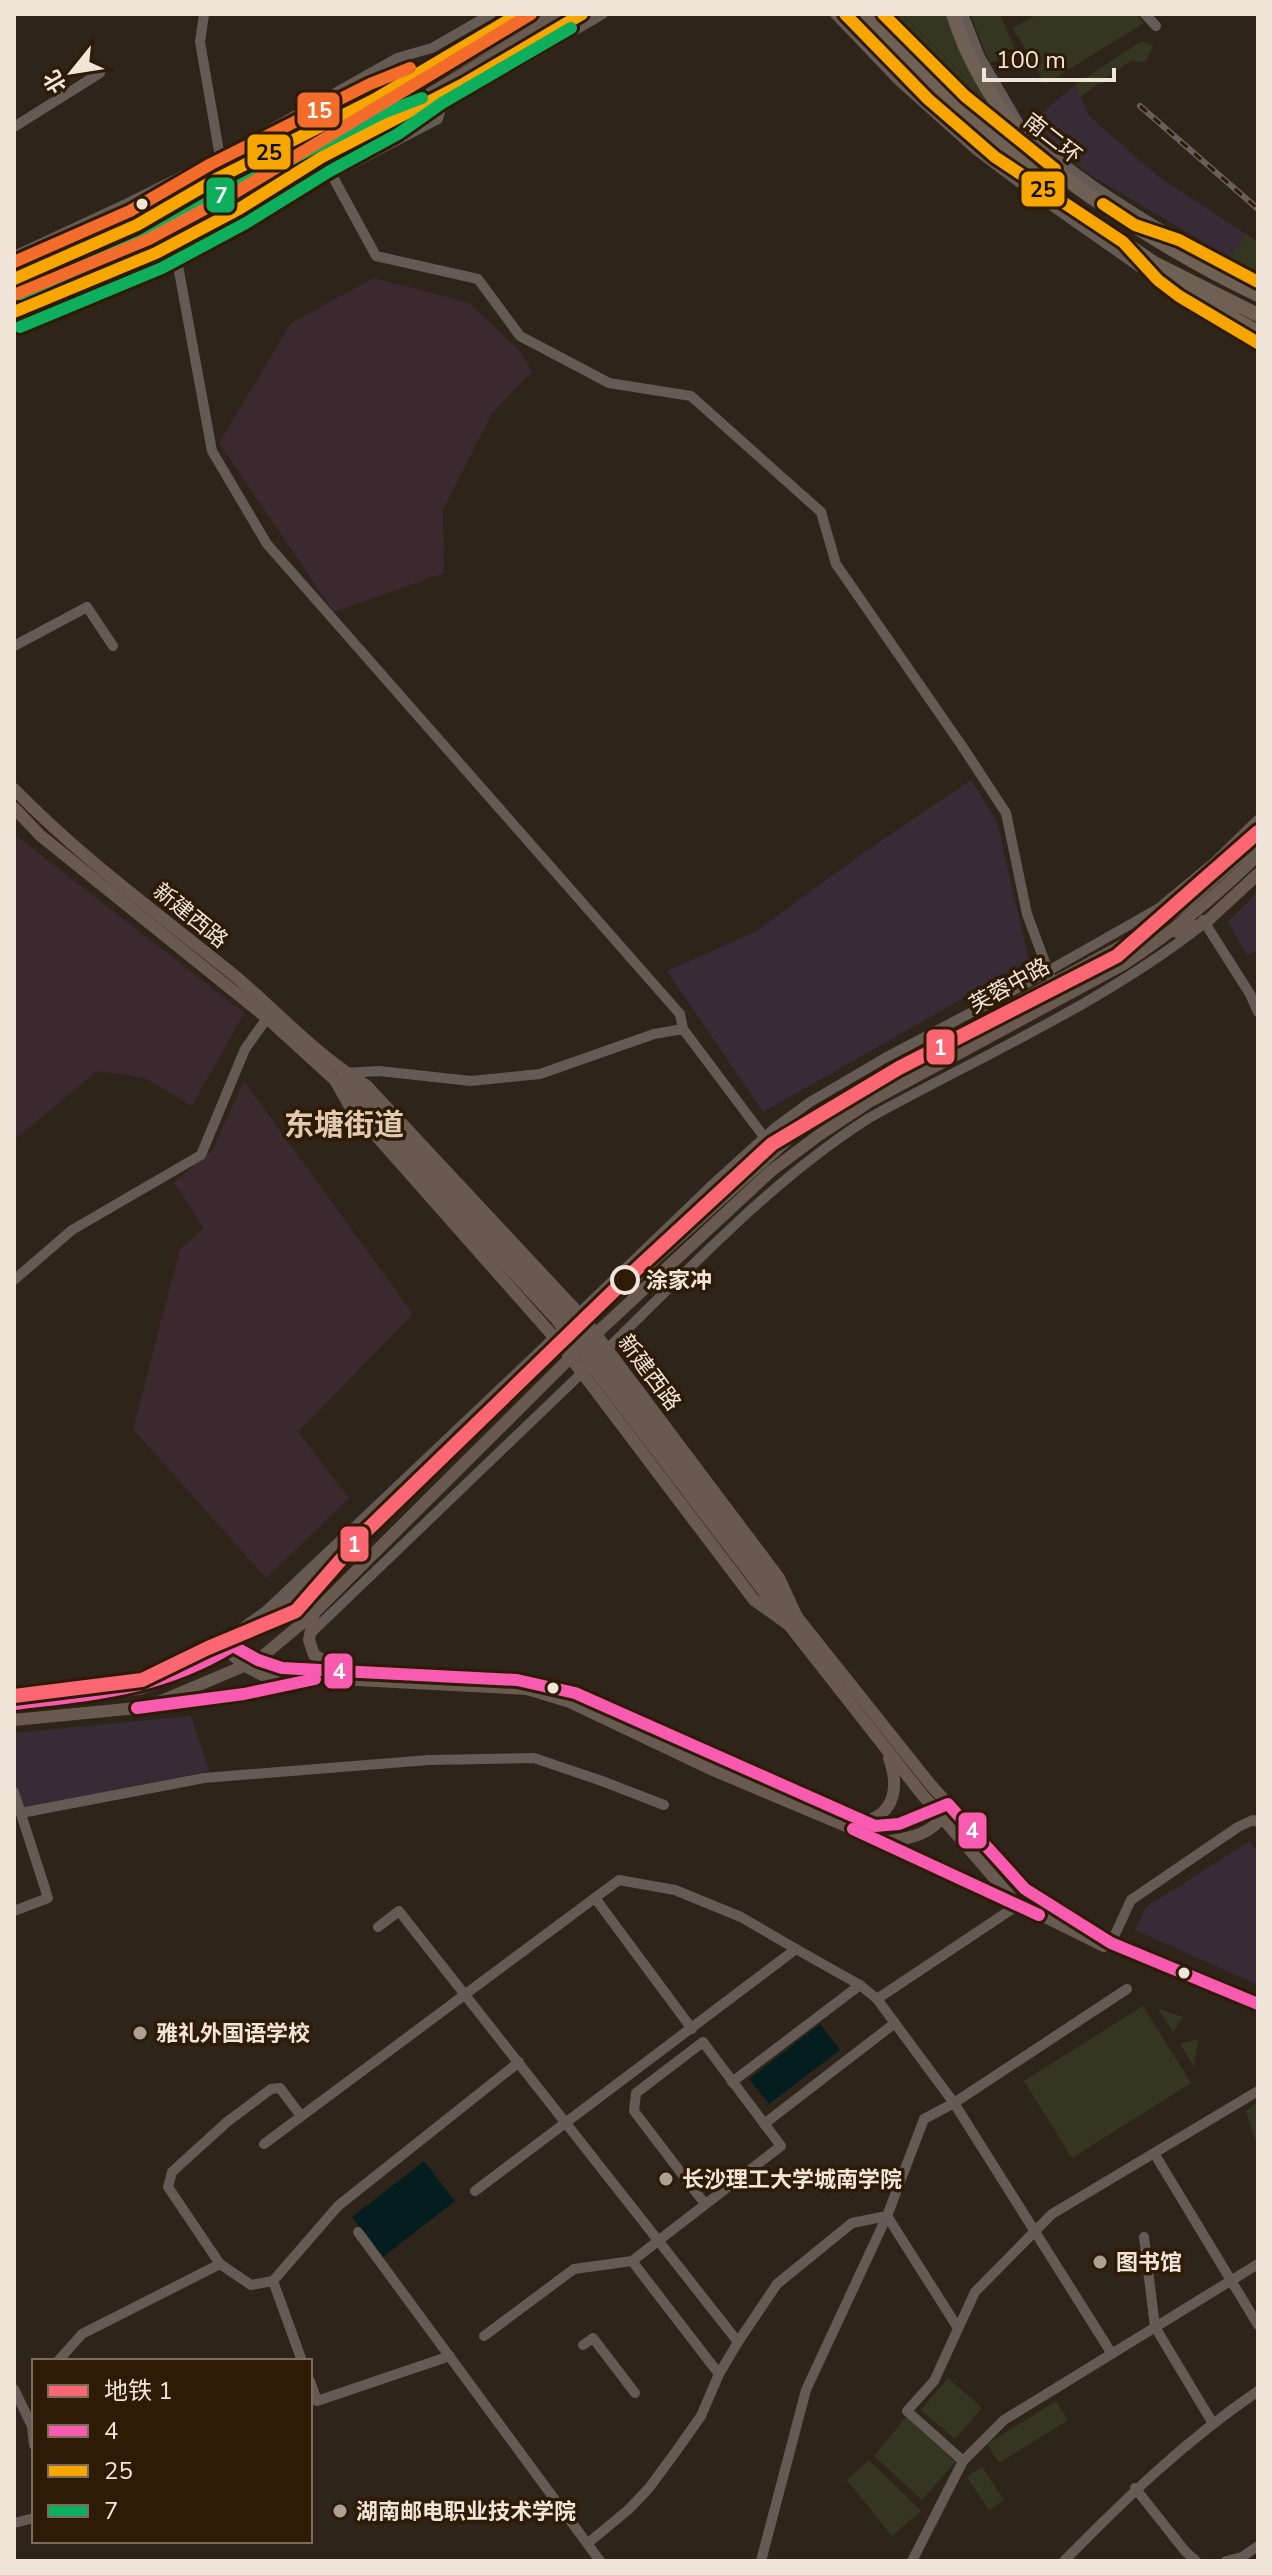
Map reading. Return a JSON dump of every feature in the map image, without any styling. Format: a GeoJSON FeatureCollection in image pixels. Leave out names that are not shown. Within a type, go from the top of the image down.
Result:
{"type":"FeatureCollection","features":[{"type":"Feature","properties":{"kind":"highway"},"geometry":{"type":"LineString","coordinates":[[377,98],[519,14]]}},
{"type":"Feature","properties":{"kind":"highway"},"geometry":{"type":"LineString","coordinates":[[390,120],[465,83],[582,14]]}},
{"type":"Feature","properties":{"kind":"highway"},"geometry":{"type":"LineString","coordinates":[[845,14],[909,81],[968,134],[995,157],[1063,201]]}},
{"type":"Feature","properties":{"kind":"highway","name":"南二环"},"geometry":{"type":"LineString","coordinates":[[863,14],[941,93],[1063,201],[1154,263],[1258,315]]}},
{"type":"Feature","properties":{"kind":"highway","name":"南二环"},"geometry":{"type":"LineString","coordinates":[[883,14],[936,69],[1040,158],[1135,225],[1173,243],[1258,295]]}},
{"type":"Feature","properties":{"kind":"highway"},"geometry":{"type":"LineString","coordinates":[[953,14],[970,60],[985,87],[1040,158]]}},
{"type":"Feature","properties":{"kind":"highway"},"geometry":{"type":"LineString","coordinates":[[1154,263],[1205,302],[1258,332]]}},
{"type":"Feature","properties":{"kind":"main road"},"geometry":{"type":"LineString","coordinates":[[14,279],[137,225],[218,178],[377,98],[432,77],[542,14]]}},
{"type":"Feature","properties":{"kind":"main road"},"geometry":{"type":"LineString","coordinates":[[14,312],[175,250],[194,233],[390,120],[433,90],[563,14]]}},
{"type":"Feature","properties":{"kind":"main road","name":"新建西路"},"geometry":{"type":"LineString","coordinates":[[14,789],[50,826],[237,977],[339,1076],[557,1320],[793,1621],[942,1803],[942,1818],[1013,1906]]}},
{"type":"Feature","properties":{"kind":"main road","name":"新建西路"},"geometry":{"type":"LineString","coordinates":[[14,808],[41,836],[339,1076],[367,1086],[596,1334],[779,1578],[793,1621],[885,1748],[942,1803]]}},
{"type":"Feature","properties":{"kind":"main road"},"geometry":{"type":"LineString","coordinates":[[1143,934],[1164,905],[1216,862],[1258,821]]}},
{"type":"Feature","properties":{"kind":"main road","name":"芙蓉中路"},"geometry":{"type":"LineString","coordinates":[[14,1704],[139,1689],[181,1675],[230,1648],[295,1594],[583,1318],[774,1150],[857,1091],[1051,977],[1143,934],[1187,903],[1258,840]]}},
{"type":"Feature","properties":{"kind":"main road","name":"芙蓉中路"},"geometry":{"type":"LineString","coordinates":[[14,1720],[147,1707],[258,1660],[314,1613],[571,1357],[771,1171],[869,1102],[1124,964],[1198,911],[1258,855]]}},
{"type":"Feature","properties":{"kind":"main road"},"geometry":{"type":"LineString","coordinates":[[1167,936],[1205,923],[1258,874]]}},
{"type":"Feature","properties":{"kind":"main road","name":"新建西路"},"geometry":{"type":"LineString","coordinates":[[339,1076],[349,1105],[558,1341],[754,1600],[793,1621]]}},
{"type":"Feature","properties":{"kind":"main road"},"geometry":{"type":"LineString","coordinates":[[314,1613],[309,1640],[314,1655],[343,1670]]}},
{"type":"Feature","properties":{"kind":"main road"},"geometry":{"type":"LineString","coordinates":[[230,1648],[282,1668],[517,1680],[575,1693],[880,1828],[900,1823],[942,1803],[1025,1889],[1111,1943],[1258,2004]]}},
{"type":"Feature","properties":{"kind":"main road"},"geometry":{"type":"LineString","coordinates":[[230,1648],[245,1666],[262,1675],[527,1689],[570,1702],[713,1770],[884,1842],[1013,1906],[1258,2013]]}},
{"type":"Feature","properties":{"kind":"main road"},"geometry":{"type":"LineString","coordinates":[[147,1707],[244,1694],[312,1678]]}},
{"type":"Feature","properties":{"kind":"main road"},"geometry":{"type":"LineString","coordinates":[[863,1822],[872,1820],[887,1808],[894,1794],[895,1775],[885,1748]]}},
{"type":"Feature","properties":{"kind":"main road"},"geometry":{"type":"LineString","coordinates":[[884,1842],[922,1835],[942,1818]]}},
{"type":"Feature","properties":{"kind":"street"},"geometry":{"type":"LineString","coordinates":[[204,14],[200,42],[220,157],[218,178]]}},
{"type":"Feature","properties":{"kind":"street"},"geometry":{"type":"LineString","coordinates":[[14,256],[220,157],[397,58],[432,48],[491,14]]}},
{"type":"Feature","properties":{"kind":"street"},"geometry":{"type":"LineString","coordinates":[[390,120],[441,108],[603,14]]}},
{"type":"Feature","properties":{"kind":"street"},"geometry":{"type":"LineString","coordinates":[[835,14],[938,117],[976,150],[1201,311],[1258,343]]}},
{"type":"Feature","properties":{"kind":"street"},"geometry":{"type":"LineString","coordinates":[[963,14],[997,89],[1040,158]]}},
{"type":"Feature","properties":{"kind":"street"},"geometry":{"type":"LineString","coordinates":[[1145,14],[1156,26]]}},
{"type":"Feature","properties":{"kind":"street"},"geometry":{"type":"LineString","coordinates":[[14,127],[100,73]]}},
{"type":"Feature","properties":{"kind":"street"},"geometry":{"type":"LineString","coordinates":[[14,327],[97,294],[175,250],[221,232],[438,119],[441,108]]}},
{"type":"Feature","properties":{"kind":"street"},"geometry":{"type":"LineString","coordinates":[[1019,124],[1039,145],[1173,243],[1258,282]]}},
{"type":"Feature","properties":{"kind":"street"},"geometry":{"type":"LineString","coordinates":[[322,157],[376,256],[478,279],[520,336],[609,383],[691,396],[821,512],[836,564],[1006,813],[1027,914],[1051,977]]}},
{"type":"Feature","properties":{"kind":"street"},"geometry":{"type":"LineString","coordinates":[[1020,183],[1063,201]]}},
{"type":"Feature","properties":{"kind":"street"},"geometry":{"type":"LineString","coordinates":[[194,233],[221,232]]}},
{"type":"Feature","properties":{"kind":"street"},"geometry":{"type":"LineString","coordinates":[[1123,242],[1158,280]]}},
{"type":"Feature","properties":{"kind":"street"},"geometry":{"type":"LineString","coordinates":[[175,250],[212,451],[267,544],[680,1014],[683,1029],[774,1150]]}},
{"type":"Feature","properties":{"kind":"street"},"geometry":{"type":"LineString","coordinates":[[14,646],[87,607],[113,646]]}},
{"type":"Feature","properties":{"kind":"street"},"geometry":{"type":"LineString","coordinates":[[583,1318],[765,1137],[810,1102],[859,1073],[1051,977],[1164,905]]}},
{"type":"Feature","properties":{"kind":"street"},"geometry":{"type":"LineString","coordinates":[[1198,911],[1258,1012]]}},
{"type":"Feature","properties":{"kind":"street"},"geometry":{"type":"LineString","coordinates":[[311,1633],[776,1187],[834,1140],[894,1104],[1103,993],[1171,950],[1205,923]]}},
{"type":"Feature","properties":{"kind":"street"},"geometry":{"type":"LineString","coordinates":[[14,1280],[72,1230],[201,1155],[245,1049],[267,1018]]}},
{"type":"Feature","properties":{"kind":"street"},"geometry":{"type":"LineString","coordinates":[[339,1076],[379,1071],[471,1081],[540,1074],[654,1034],[683,1029]]}},
{"type":"Feature","properties":{"kind":"street"},"geometry":{"type":"LineString","coordinates":[[95,1694],[113,1681],[158,1671],[217,1646],[267,1610],[558,1341]]}},
{"type":"Feature","properties":{"kind":"street"},"geometry":{"type":"LineString","coordinates":[[21,1813],[204,1778],[429,1760],[534,1758],[664,1805]]}},
{"type":"Feature","properties":{"kind":"street"},"geometry":{"type":"LineString","coordinates":[[14,1792],[48,1898],[14,1911]]}},
{"type":"Feature","properties":{"kind":"street"},"geometry":{"type":"LineString","coordinates":[[1111,1943],[1131,1900],[1238,1827],[1253,1820],[1258,1822]]}},
{"type":"Feature","properties":{"kind":"street"},"geometry":{"type":"LineString","coordinates":[[264,2144],[619,1880],[675,1890],[741,1917],[860,1985],[877,1999],[954,2103],[1112,2354]]}},
{"type":"Feature","properties":{"kind":"street"},"geometry":{"type":"LineString","coordinates":[[595,1898],[692,2029]]}},
{"type":"Feature","properties":{"kind":"street"},"geometry":{"type":"LineString","coordinates":[[877,1999],[1013,1906]]}},
{"type":"Feature","properties":{"kind":"street"},"geometry":{"type":"LineString","coordinates":[[378,1927],[399,1911],[738,2342]]}},
{"type":"Feature","properties":{"kind":"street"},"geometry":{"type":"LineString","coordinates":[[475,2191],[796,1949]]}},
{"type":"Feature","properties":{"kind":"street"},"geometry":{"type":"LineString","coordinates":[[732,2082],[860,1985]]}},
{"type":"Feature","properties":{"kind":"street"},"geometry":{"type":"LineString","coordinates":[[761,2561],[806,2390],[887,2216],[924,2119],[954,2103],[1127,1989]]}},
{"type":"Feature","properties":{"kind":"street"},"geometry":{"type":"LineString","coordinates":[[764,2124],[895,2023]]}},
{"type":"Feature","properties":{"kind":"street"},"geometry":{"type":"LineString","coordinates":[[484,2336],[574,2269],[632,2261],[781,2146],[703,2042],[636,2093],[634,2111],[705,2204]]}},
{"type":"Feature","properties":{"kind":"street"},"geometry":{"type":"LineString","coordinates":[[301,2116],[280,2088],[271,2089],[227,2122],[172,2172],[168,2187],[220,2264],[251,2285],[273,2281],[338,2206],[519,2062]]}},
{"type":"Feature","properties":{"kind":"street"},"geometry":{"type":"LineString","coordinates":[[963,2461],[907,2411],[934,2381],[975,2292],[1052,2214],[1258,2091]]}},
{"type":"Feature","properties":{"kind":"street"},"geometry":{"type":"LineString","coordinates":[[1154,2153],[1258,2325]]}},
{"type":"Feature","properties":{"kind":"street"},"geometry":{"type":"LineString","coordinates":[[887,2216],[958,2328]]}},
{"type":"Feature","properties":{"kind":"street"},"geometry":{"type":"LineString","coordinates":[[588,2543],[616,2523],[649,2488],[701,2416],[719,2374],[777,2284],[852,2223],[887,2216]]}},
{"type":"Feature","properties":{"kind":"street"},"geometry":{"type":"LineString","coordinates":[[358,2232],[600,2561]]}},
{"type":"Feature","properties":{"kind":"street"},"geometry":{"type":"LineString","coordinates":[[1144,2237],[1155,2327],[1212,2422]]}},
{"type":"Feature","properties":{"kind":"street"},"geometry":{"type":"LineString","coordinates":[[632,2261],[719,2374]]}},
{"type":"Feature","properties":{"kind":"street"},"geometry":{"type":"LineString","coordinates":[[60,2359],[82,2334],[220,2264]]}},
{"type":"Feature","properties":{"kind":"street"},"geometry":{"type":"LineString","coordinates":[[912,2561],[963,2461],[1004,2420],[1258,2264]]}},
{"type":"Feature","properties":{"kind":"street"},"geometry":{"type":"LineString","coordinates":[[273,2281],[301,2359]]}},
{"type":"Feature","properties":{"kind":"street"},"geometry":{"type":"LineString","coordinates":[[583,2345],[593,2338],[635,2393]]}},
{"type":"Feature","properties":{"kind":"street"},"geometry":{"type":"LineString","coordinates":[[312,2387],[317,2401],[450,2356]]}},
{"type":"Feature","properties":{"kind":"street"},"geometry":{"type":"LineString","coordinates":[[14,2389],[32,2426]]}},
{"type":"Feature","properties":{"kind":"street"},"geometry":{"type":"LineString","coordinates":[[1064,2561],[1135,2488],[1212,2422],[1258,2391]]}},
{"type":"Feature","properties":{"kind":"street"},"geometry":{"type":"LineString","coordinates":[[1135,2488],[1196,2561]]}},
{"type":"Feature","properties":{"kind":"street"},"geometry":{"type":"LineString","coordinates":[[1226,2561],[1242,2557],[1258,2546]]}},
{"type":"Feature","properties":{"kind":"shaded area"},"geometry":{"type":"Polygon","coordinates":[[[1075,85],[1089,116],[1160,178],[1246,234],[1230,258],[1089,174],[1029,124],[1075,85]]]}},
{"type":"Feature","properties":{"kind":"shaded area"},"geometry":{"type":"Polygon","coordinates":[[[374,278],[469,303],[520,351],[532,372],[492,413],[443,510],[444,573],[334,612],[219,443],[291,323],[374,278]]]}},
{"type":"Feature","properties":{"kind":"shaded area"},"geometry":{"type":"Polygon","coordinates":[[[971,780],[997,822],[1029,961],[763,1112],[667,971],[755,932],[971,780]]]}},
{"type":"Feature","properties":{"kind":"shaded area"},"geometry":{"type":"Polygon","coordinates":[[[18,837],[244,1013],[192,1106],[145,1078],[97,1071],[14,1140],[14,841],[18,837]]]}},
{"type":"Feature","properties":{"kind":"shaded area"},"geometry":{"type":"Polygon","coordinates":[[[1258,892],[1258,951],[1247,955],[1228,922],[1258,892]]]}},
{"type":"Feature","properties":{"kind":"shaded area"},"geometry":{"type":"Polygon","coordinates":[[[244,1081],[413,1314],[298,1432],[349,1498],[266,1578],[133,1429],[180,1249],[204,1228],[174,1182],[212,1151],[244,1081]]]}},
{"type":"Feature","properties":{"kind":"shaded area"},"geometry":{"type":"Polygon","coordinates":[[[191,1716],[209,1771],[14,1811],[14,1733],[191,1716]]]}},
{"type":"Feature","properties":{"kind":"shaded area"},"geometry":{"type":"Polygon","coordinates":[[[1250,1841],[1258,1852],[1258,1985],[1135,1930],[1146,1907],[1250,1841]]]}},
{"type":"Feature","properties":{"kind":"green space"},"geometry":{"type":"Polygon","coordinates":[[[892,14],[947,14],[995,110],[949,71],[892,14]]]}},
{"type":"Feature","properties":{"kind":"green space"},"geometry":{"type":"Polygon","coordinates":[[[970,14],[1000,14],[1016,52],[990,63],[970,14]]]}},
{"type":"Feature","properties":{"kind":"green space"},"geometry":{"type":"Polygon","coordinates":[[[1037,14],[1136,14],[1144,23],[1045,84],[1013,28],[1037,14]]]}},
{"type":"Feature","properties":{"kind":"green space"},"geometry":{"type":"Polygon","coordinates":[[[1142,41],[1153,46],[1145,63],[1132,60],[1080,97],[1075,85],[1142,41]]]}},
{"type":"Feature","properties":{"kind":"green space"},"geometry":{"type":"Polygon","coordinates":[[[1246,234],[1258,242],[1258,272],[1230,258],[1246,234]]]}},
{"type":"Feature","properties":{"kind":"green space"},"geometry":{"type":"Polygon","coordinates":[[[1143,2006],[1191,2083],[1072,2158],[1024,2081],[1143,2006]]]}},
{"type":"Feature","properties":{"kind":"green space"},"geometry":{"type":"Polygon","coordinates":[[[1158,2009],[1183,2017],[1173,2032],[1158,2009]]]}},
{"type":"Feature","properties":{"kind":"green space"},"geometry":{"type":"Polygon","coordinates":[[[1198,2039],[1194,2067],[1180,2044],[1198,2039]]]}},
{"type":"Feature","properties":{"kind":"green space"},"geometry":{"type":"Polygon","coordinates":[[[1258,2102],[1258,2139],[1255,2140],[1246,2111],[1258,2102]]]}},
{"type":"Feature","properties":{"kind":"green space"},"geometry":{"type":"Polygon","coordinates":[[[948,2378],[982,2408],[955,2439],[921,2410],[948,2378]]]}},
{"type":"Feature","properties":{"kind":"green space"},"geometry":{"type":"Polygon","coordinates":[[[1056,2401],[1068,2420],[999,2463],[987,2444],[1056,2401]]]}},
{"type":"Feature","properties":{"kind":"green space"},"geometry":{"type":"Polygon","coordinates":[[[906,2417],[955,2462],[922,2500],[874,2456],[906,2417]]]}},
{"type":"Feature","properties":{"kind":"green space"},"geometry":{"type":"Polygon","coordinates":[[[869,2460],[921,2511],[892,2536],[847,2480],[869,2460]]]}},
{"type":"Feature","properties":{"kind":"green space"},"geometry":{"type":"Polygon","coordinates":[[[982,2467],[1004,2500],[989,2510],[967,2477],[982,2467]]]}},
{"type":"Feature","properties":{"kind":"water"},"geometry":{"type":"Polygon","coordinates":[[[820,2024],[840,2050],[769,2104],[749,2079],[820,2024]]]}},
{"type":"Feature","properties":{"kind":"water"},"geometry":{"type":"Polygon","coordinates":[[[424,2161],[455,2201],[383,2257],[352,2217],[424,2161]]]}},
{"type":"Feature","properties":{"kind":"railway"},"geometry":{"type":"LineString","coordinates":[[1140,106],[1258,209]]}},
{"type":"Feature","properties":{"kind":"metro line","name":"1"},"geometry":{"type":"LineString","coordinates":[[14,1696],[142,1680],[296,1611],[366,1531],[626,1279],[772,1144],[899,1068],[1117,956],[1258,832]]}},
{"type":"Feature","properties":{"kind":"transit line","name":"25"},"geometry":{"type":"LineString","coordinates":[[14,279],[137,225],[218,178],[377,98],[519,14]]}},
{"type":"Feature","properties":{"kind":"transit line","name":"15"},"geometry":{"type":"LineString","coordinates":[[14,295],[149,239],[231,195],[531,14]]}},
{"type":"Feature","properties":{"kind":"transit line","name":"25"},"geometry":{"type":"LineString","coordinates":[[14,312],[156,253],[239,209],[322,157],[465,83],[582,14]]}},
{"type":"Feature","properties":{"kind":"transit line","name":"25"},"geometry":{"type":"LineString","coordinates":[[845,14],[928,99],[995,157],[1123,242],[1158,280],[1179,296],[1258,343]]}},
{"type":"Feature","properties":{"kind":"transit line","name":"25"},"geometry":{"type":"LineString","coordinates":[[883,14],[965,96],[1055,169]]}},
{"type":"Feature","properties":{"kind":"transit line","name":"7"},"geometry":{"type":"LineString","coordinates":[[20,327],[162,268],[246,223],[571,28]]}},
{"type":"Feature","properties":{"kind":"transit line","name":"15"},"geometry":{"type":"LineString","coordinates":[[14,262],[130,211],[211,164],[370,84],[410,68]]}},
{"type":"Feature","properties":{"kind":"transit line","name":"7"},"geometry":{"type":"LineString","coordinates":[[20,294],[143,240],[226,192],[383,113],[422,98]]}},
{"type":"Feature","properties":{"kind":"transit line","name":"25"},"geometry":{"type":"LineString","coordinates":[[1103,204],[1135,225],[1179,240],[1258,282]]}},
{"type":"Feature","properties":{"kind":"transit line","name":"4"},"geometry":{"type":"LineString","coordinates":[[14,1704],[100,1693],[154,1681],[206,1661],[233,1646],[258,1660],[282,1668],[517,1680],[575,1693],[875,1826],[899,1824],[948,1804],[1025,1889],[1111,1943],[1258,2004]]}},
{"type":"Feature","properties":{"kind":"transit line","name":"4"},"geometry":{"type":"LineString","coordinates":[[137,1708],[244,1694],[315,1679]]}},
{"type":"Feature","properties":{"kind":"transit line","name":"4"},"geometry":{"type":"LineString","coordinates":[[853,1829],[1039,1915]]}},
{"type":"Feature","properties":{"kind":"place","name":"涂家冲"},"geometry":{"type":"Point","coordinates":[625,1280]}},
{"type":"Feature","properties":{"kind":"place","name":"雅礼外国语学校"},"geometry":{"type":"Point","coordinates":[140,2033]}},
{"type":"Feature","properties":{"kind":"place","name":"长沙理工大学城南学院"},"geometry":{"type":"Point","coordinates":[666,2179]}},
{"type":"Feature","properties":{"kind":"place","name":"图书馆"},"geometry":{"type":"Point","coordinates":[1100,2262]}},
{"type":"Feature","properties":{"kind":"place","name":"湖南邮电职业技术学院"},"geometry":{"type":"Point","coordinates":[340,2511]}},
{"type":"Feature","properties":{"kind":"district","name":"东塘街道"},"geometry":{"type":"Point","coordinates":[344,1125]}}]}
